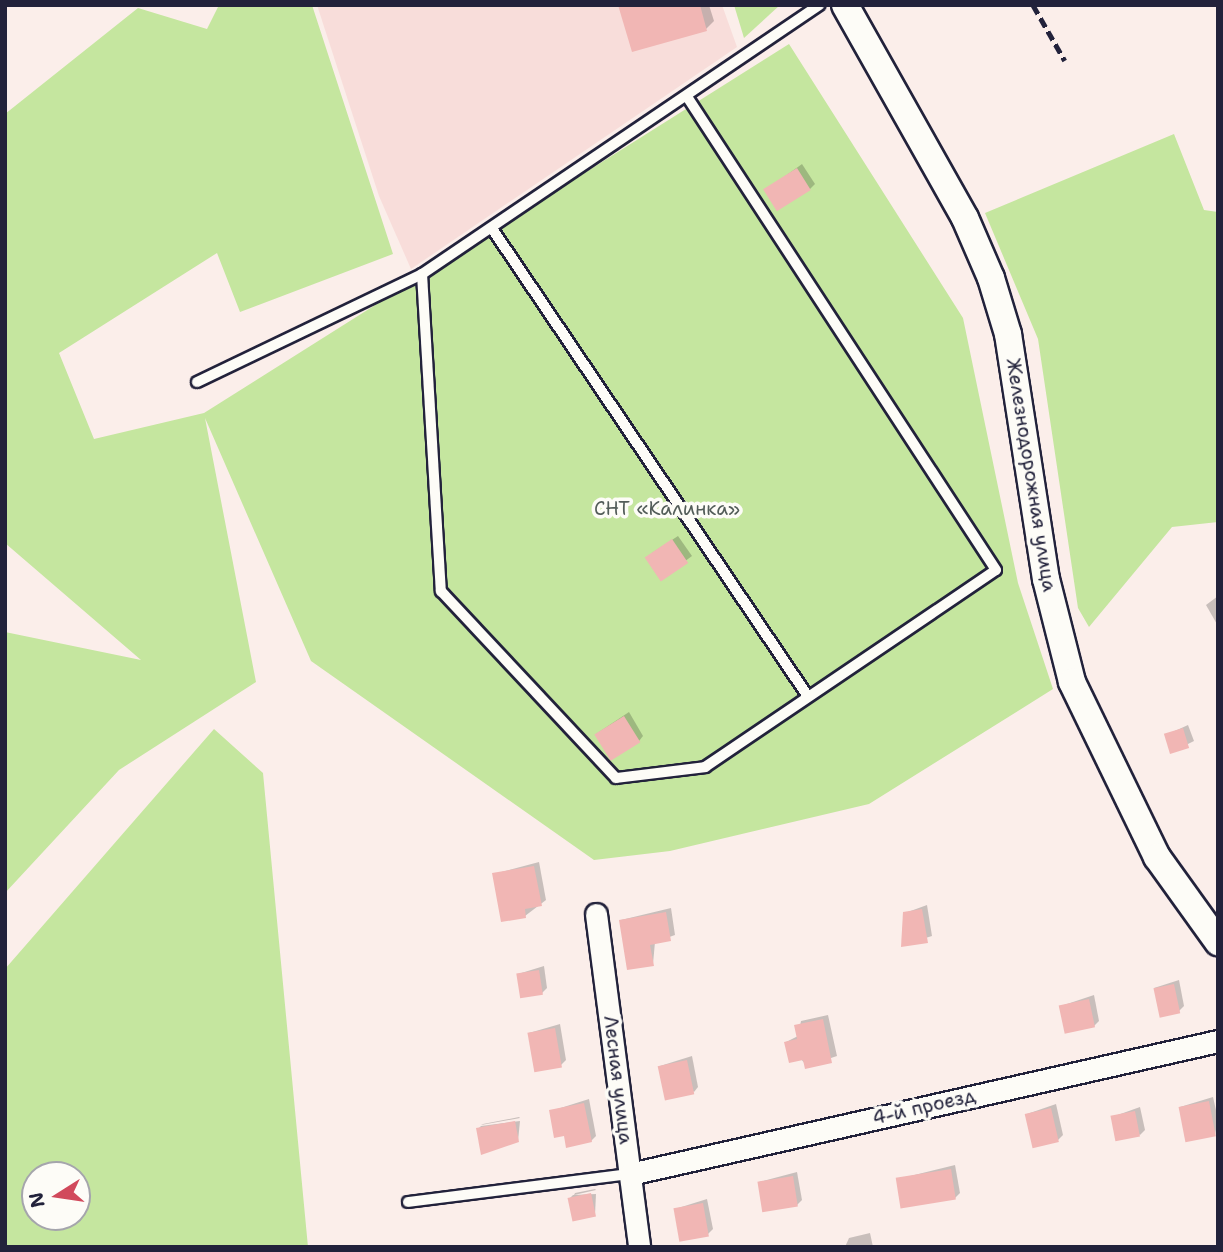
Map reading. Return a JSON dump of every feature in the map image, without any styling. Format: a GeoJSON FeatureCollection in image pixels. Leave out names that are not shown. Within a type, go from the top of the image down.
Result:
{"type":"FeatureCollection","features":[{"type":"Feature","properties":{"kind":"street","name":"Железнодорожная улица"},"geometry":{"type":"LineString","coordinates":[[845,5],[965,218],[991,278],[1008,334],[1046,579],[1088,723],[1157,857],[1218,942]]}},
{"type":"Feature","properties":{"kind":"street","name":"Лесная улица"},"geometry":{"type":"LineString","coordinates":[[596,914],[639,1247]]}},
{"type":"Feature","properties":{"kind":"street","name":"4-й проезд"},"geometry":{"type":"LineString","coordinates":[[630,1174],[1218,1041]]}},
{"type":"Feature","properties":{"kind":"lane"},"geometry":{"type":"LineString","coordinates":[[197,382],[422,274],[493,230],[688,98],[819,5]]}},
{"type":"Feature","properties":{"kind":"lane"},"geometry":{"type":"LineString","coordinates":[[422,274],[441,590],[616,778],[705,767],[807,695],[996,570],[688,98]]}},
{"type":"Feature","properties":{"kind":"lane"},"geometry":{"type":"LineString","coordinates":[[493,230],[807,695]]}},
{"type":"Feature","properties":{"kind":"lane"},"geometry":{"type":"LineString","coordinates":[[408,1202],[630,1174]]}},
{"type":"Feature","properties":{"kind":"shaded area"},"geometry":{"type":"Polygon","coordinates":[[[317,5],[722,5],[737,47],[411,269],[379,196],[317,5]]]}},
{"type":"Feature","properties":{"kind":"green space","name":"СНТ «Калинка»"},"geometry":{"type":"Polygon","coordinates":[[[219,5],[312,5],[393,254],[240,312],[217,253],[59,353],[94,439],[204,413],[789,44],[963,318],[1018,583],[1053,689],[869,804],[670,851],[594,860],[311,661],[205,418],[256,682],[119,770],[5,893],[5,632],[141,660],[5,543],[5,114],[138,8],[207,29],[219,5]]]}},
{"type":"Feature","properties":{"kind":"green space"},"geometry":{"type":"Polygon","coordinates":[[[734,5],[780,5],[744,38],[734,5]]]}},
{"type":"Feature","properties":{"kind":"green space"},"geometry":{"type":"Polygon","coordinates":[[[1174,134],[1204,210],[1218,212],[1218,522],[1172,527],[1089,627],[1078,608],[1038,339],[985,213],[1174,134]]]}},
{"type":"Feature","properties":{"kind":"green space"},"geometry":{"type":"Polygon","coordinates":[[[214,729],[263,773],[308,1247],[5,1247],[5,969],[214,729]]]}},
{"type":"Feature","properties":{"kind":"building"},"geometry":{"type":"Polygon","coordinates":[[[618,5],[700,5],[707,31],[632,52],[618,5]]]}},
{"type":"Feature","properties":{"kind":"building"},"geometry":{"type":"Polygon","coordinates":[[[797,168],[811,190],[777,211],[763,189],[797,168]]]}},
{"type":"Feature","properties":{"kind":"building"},"geometry":{"type":"Polygon","coordinates":[[[672,539],[688,563],[661,581],[645,557],[672,539]]]}},
{"type":"Feature","properties":{"kind":"building"},"geometry":{"type":"Polygon","coordinates":[[[624,716],[640,742],[611,761],[594,735],[624,716]]]}},
{"type":"Feature","properties":{"kind":"building"},"geometry":{"type":"Polygon","coordinates":[[[1183,728],[1189,748],[1170,754],[1164,734],[1183,728]]]}},
{"type":"Feature","properties":{"kind":"building"},"geometry":{"type":"Polygon","coordinates":[[[534,866],[542,906],[525,909],[526,918],[501,922],[492,873],[534,866]]]}},
{"type":"Feature","properties":{"kind":"building"},"geometry":{"type":"Polygon","coordinates":[[[922,909],[928,943],[901,947],[903,912],[922,909]]]}},
{"type":"Feature","properties":{"kind":"building"},"geometry":{"type":"Polygon","coordinates":[[[666,912],[671,941],[650,945],[654,966],[627,970],[619,920],[666,912]]]}},
{"type":"Feature","properties":{"kind":"building"},"geometry":{"type":"Polygon","coordinates":[[[539,970],[543,995],[520,998],[516,974],[539,970]]]}},
{"type":"Feature","properties":{"kind":"building"},"geometry":{"type":"Polygon","coordinates":[[[1174,984],[1180,1013],[1160,1018],[1153,988],[1174,984]]]}},
{"type":"Feature","properties":{"kind":"building"},"geometry":{"type":"Polygon","coordinates":[[[1089,999],[1095,1027],[1065,1034],[1059,1005],[1089,999]]]}},
{"type":"Feature","properties":{"kind":"building"},"geometry":{"type":"Polygon","coordinates":[[[823,1019],[832,1063],[805,1069],[803,1060],[789,1063],[784,1042],[797,1039],[794,1025],[823,1019]]]}},
{"type":"Feature","properties":{"kind":"building"},"geometry":{"type":"Polygon","coordinates":[[[555,1028],[562,1067],[534,1072],[527,1033],[555,1028]]]}},
{"type":"Feature","properties":{"kind":"building"},"geometry":{"type":"Polygon","coordinates":[[[687,1060],[694,1094],[665,1100],[658,1066],[687,1060]]]}},
{"type":"Feature","properties":{"kind":"building"},"geometry":{"type":"Polygon","coordinates":[[[1209,1101],[1216,1136],[1185,1142],[1179,1107],[1209,1101]]]}},
{"type":"Feature","properties":{"kind":"building"},"geometry":{"type":"Polygon","coordinates":[[[584,1103],[592,1142],[566,1148],[564,1136],[554,1138],[549,1110],[584,1103]]]}},
{"type":"Feature","properties":{"kind":"building"},"geometry":{"type":"Polygon","coordinates":[[[1051,1108],[1059,1142],[1033,1148],[1025,1114],[1051,1108]]]}},
{"type":"Feature","properties":{"kind":"building"},"geometry":{"type":"Polygon","coordinates":[[[1135,1111],[1140,1137],[1115,1141],[1110,1116],[1135,1111]]]}},
{"type":"Feature","properties":{"kind":"building"},"geometry":{"type":"Polygon","coordinates":[[[515,1121],[519,1142],[481,1155],[476,1128],[515,1121]]]}},
{"type":"Feature","properties":{"kind":"building"},"geometry":{"type":"Polygon","coordinates":[[[951,1169],[956,1200],[901,1208],[896,1178],[951,1169]]]}},
{"type":"Feature","properties":{"kind":"building"},"geometry":{"type":"Polygon","coordinates":[[[793,1176],[798,1207],[762,1212],[757,1182],[793,1176]]]}},
{"type":"Feature","properties":{"kind":"building"},"geometry":{"type":"Polygon","coordinates":[[[591,1193],[596,1216],[573,1221],[568,1198],[591,1193]]]}},
{"type":"Feature","properties":{"kind":"building"},"geometry":{"type":"Polygon","coordinates":[[[703,1203],[709,1236],[679,1242],[673,1208],[703,1203]]]}},
{"type":"Feature","properties":{"kind":"railway"},"geometry":{"type":"LineString","coordinates":[[1033,5],[1065,61]]}}]}
